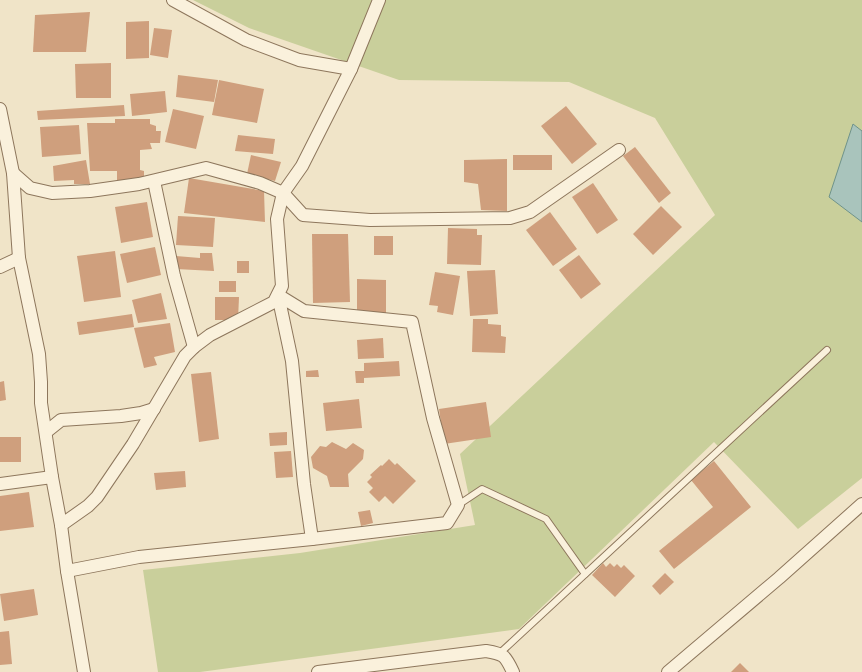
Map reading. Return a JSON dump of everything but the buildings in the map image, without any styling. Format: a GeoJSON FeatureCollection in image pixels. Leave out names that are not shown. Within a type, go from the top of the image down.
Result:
{"type":"FeatureCollection","features":[{"type":"Feature","properties":{"kind":"street"},"geometry":{"type":"LineString","coordinates":[[173,0],[246,40],[299,60],[351,69]]}},
{"type":"Feature","properties":{"kind":"street"},"geometry":{"type":"LineString","coordinates":[[61,525],[88,506],[97,497],[133,444],[185,356],[210,335],[274,302],[282,286],[277,219],[283,193],[302,166],[351,69],[379,0]]}},
{"type":"Feature","properties":{"kind":"street"},"geometry":{"type":"LineString","coordinates":[[0,109],[13,173],[19,258],[39,354],[42,382],[42,403],[52,477],[84,672]]}},
{"type":"Feature","properties":{"kind":"street"},"geometry":{"type":"LineString","coordinates":[[13,173],[30,188],[52,194],[90,191],[139,184],[206,168],[260,183],[283,193],[303,215],[370,220],[510,218],[530,212],[619,150]]}},
{"type":"Feature","properties":{"kind":"street"},"geometry":{"type":"LineString","coordinates":[[154,180],[174,276],[194,347]]}},
{"type":"Feature","properties":{"kind":"street"},"geometry":{"type":"LineString","coordinates":[[0,267],[19,258]]}},
{"type":"Feature","properties":{"kind":"street"},"geometry":{"type":"LineString","coordinates":[[67,571],[139,557],[312,539],[447,522],[458,505],[433,418],[412,322],[304,311],[278,295]]}},
{"type":"Feature","properties":{"kind":"street"},"geometry":{"type":"LineString","coordinates":[[278,295],[292,361],[304,484],[312,539]]}},
{"type":"Feature","properties":{"kind":"street"},"geometry":{"type":"LineString","coordinates":[[46,432],[61,420],[121,416],[141,413],[154,409]]}},
{"type":"Feature","properties":{"kind":"street"},"geometry":{"type":"LineString","coordinates":[[0,484],[52,477]]}},
{"type":"Feature","properties":{"kind":"street"},"geometry":{"type":"LineString","coordinates":[[668,672],[779,578],[862,504]]}},
{"type":"Feature","properties":{"kind":"street"},"geometry":{"type":"LineString","coordinates":[[318,672],[486,651],[500,653],[508,661],[513,672]]}},
{"type":"Feature","properties":{"kind":"lane"},"geometry":{"type":"LineString","coordinates":[[500,653],[827,350]]}},
{"type":"Feature","properties":{"kind":"lane"},"geometry":{"type":"LineString","coordinates":[[458,505],[482,489],[546,519],[585,574]]}},
{"type":"Feature","properties":{"kind":"green space"},"geometry":{"type":"Polygon","coordinates":[[[193,0],[862,0],[862,478],[798,529],[714,442],[519,629],[200,672],[158,672],[143,570],[300,553],[475,525],[460,454],[715,215],[655,118],[569,82],[399,80],[249,28],[193,0]]]}},
{"type":"Feature","properties":{"kind":"water"},"geometry":{"type":"Polygon","coordinates":[[[853,124],[862,131],[862,222],[829,197],[853,124]]]}}]}
